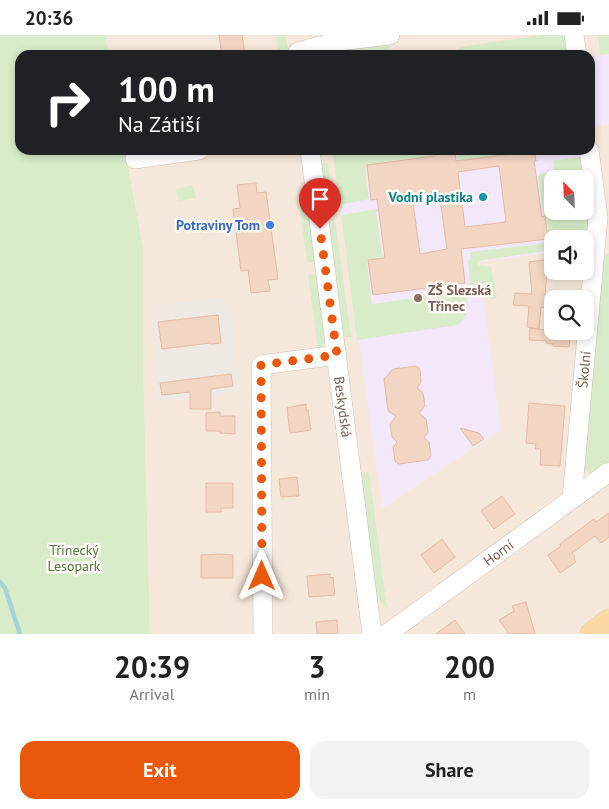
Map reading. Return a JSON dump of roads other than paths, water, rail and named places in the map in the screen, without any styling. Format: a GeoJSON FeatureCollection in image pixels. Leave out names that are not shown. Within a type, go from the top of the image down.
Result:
{"type":"FeatureCollection","features":[{"type":"Feature","properties":{"kind":"main road"},"geometry":{"type":"LineString","coordinates":[[592,634],[609,621]]}},
{"type":"Feature","properties":{"kind":"street"},"geometry":{"type":"LineString","coordinates":[[297,47],[390,35]]}},
{"type":"Feature","properties":{"kind":"street"},"geometry":{"type":"LineString","coordinates":[[574,35],[576,50]]}},
{"type":"Feature","properties":{"kind":"street"},"geometry":{"type":"LineString","coordinates":[[135,159],[163,155]]}},
{"type":"Feature","properties":{"kind":"street","name":"Beskydská"},"geometry":{"type":"LineString","coordinates":[[311,155],[372,634]]}},
{"type":"Feature","properties":{"kind":"street","name":"Školní"},"geometry":{"type":"LineString","coordinates":[[572,499],[598,217],[590,155]]}},
{"type":"Feature","properties":{"kind":"street"},"geometry":{"type":"LineString","coordinates":[[263,634],[261,365],[337,355]]}},
{"type":"Feature","properties":{"kind":"street","name":"Horní"},"geometry":{"type":"LineString","coordinates":[[388,634],[609,472]]}},
{"type":"Feature","properties":{"kind":"waterway"},"geometry":{"type":"LineString","coordinates":[[0,582],[5,588],[20,634]]}},
{"type":"Feature","properties":{"kind":"place","name":"Vodní plastika"},"geometry":{"type":"Point","coordinates":[483,197]}},
{"type":"Feature","properties":{"kind":"place","name":"Potraviny Tom"},"geometry":{"type":"Point","coordinates":[270,225]}},
{"type":"Feature","properties":{"kind":"place","name":"ZŠ Slezská Třinec"},"geometry":{"type":"Point","coordinates":[418,298]}},
{"type":"Feature","properties":{"kind":"park label","name":"Třinecký Lesopark"},"geometry":{"type":"Point","coordinates":[74,558]}}]}
